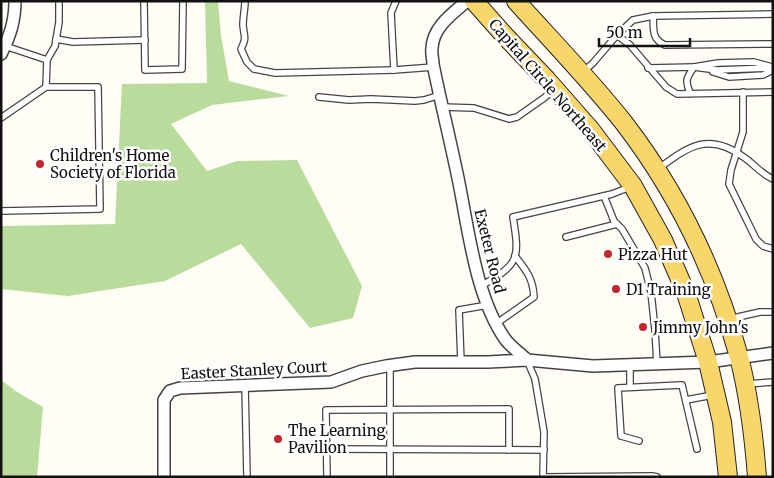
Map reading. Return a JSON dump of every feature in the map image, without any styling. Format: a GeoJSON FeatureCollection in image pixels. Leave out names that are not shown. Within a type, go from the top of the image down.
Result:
{"type":"FeatureCollection","features":[{"type":"Feature","properties":{"kind":"main road","name":"Capital Circle Northeast"},"geometry":{"type":"LineString","coordinates":[[474,1],[590,129],[633,186],[663,240],[683,287],[708,362],[722,422],[728,477]]}},
{"type":"Feature","properties":{"kind":"main road","name":"Capital Circle Northeast"},"geometry":{"type":"LineString","coordinates":[[516,1],[582,73],[625,125],[664,182],[693,233],[717,289],[739,358],[752,419],[758,477]]}},
{"type":"Feature","properties":{"kind":"street"},"geometry":{"type":"LineString","coordinates":[[4,42],[14,17],[15,1]]}},
{"type":"Feature","properties":{"kind":"street","name":"Exeter Road"},"geometry":{"type":"LineString","coordinates":[[467,1],[445,20],[435,33],[432,48],[434,67],[481,286],[488,305],[505,338],[528,360]]}},
{"type":"Feature","properties":{"kind":"street"},"geometry":{"type":"LineString","coordinates":[[528,360],[593,366],[708,362],[773,353]]}},
{"type":"Feature","properties":{"kind":"street","name":"Easter Stanley Court"},"geometry":{"type":"LineString","coordinates":[[164,477],[164,400],[170,391],[180,388],[331,382],[362,371],[415,362],[528,360]]}},
{"type":"Feature","properties":{"kind":"lane"},"geometry":{"type":"LineString","coordinates":[[46,86],[46,60],[55,46],[59,22],[59,1]]}},
{"type":"Feature","properties":{"kind":"lane"},"geometry":{"type":"LineString","coordinates":[[144,1],[145,70],[182,69],[183,1]]}},
{"type":"Feature","properties":{"kind":"lane"},"geometry":{"type":"LineString","coordinates":[[245,1],[243,24],[245,40],[241,49],[247,62],[254,70],[275,73],[434,67]]}},
{"type":"Feature","properties":{"kind":"lane"},"geometry":{"type":"LineString","coordinates":[[394,70],[392,13],[396,1]]}},
{"type":"Feature","properties":{"kind":"lane"},"geometry":{"type":"LineString","coordinates":[[582,73],[633,20],[653,16],[773,14]]}},
{"type":"Feature","properties":{"kind":"lane"},"geometry":{"type":"LineString","coordinates":[[653,16],[654,35],[658,42],[665,45],[773,44]]}},
{"type":"Feature","properties":{"kind":"lane"},"geometry":{"type":"LineString","coordinates":[[618,35],[630,45],[666,88],[677,94],[773,92]]}},
{"type":"Feature","properties":{"kind":"lane"},"geometry":{"type":"LineString","coordinates":[[56,39],[73,42],[145,40]]}},
{"type":"Feature","properties":{"kind":"lane"},"geometry":{"type":"LineString","coordinates":[[4,42],[46,60]]}},
{"type":"Feature","properties":{"kind":"lane"},"geometry":{"type":"LineString","coordinates":[[648,68],[694,67],[718,63],[754,62],[773,69]]}},
{"type":"Feature","properties":{"kind":"lane"},"geometry":{"type":"LineString","coordinates":[[694,67],[729,77],[764,75],[773,69]]}},
{"type":"Feature","properties":{"kind":"lane"},"geometry":{"type":"LineString","coordinates":[[690,93],[687,77],[694,67]]}},
{"type":"Feature","properties":{"kind":"lane"},"geometry":{"type":"LineString","coordinates":[[1,118],[46,86],[98,87],[100,209],[1,211]]}},
{"type":"Feature","properties":{"kind":"lane"},"geometry":{"type":"LineString","coordinates":[[442,107],[474,108],[513,119],[544,98],[554,88]]}},
{"type":"Feature","properties":{"kind":"lane"},"geometry":{"type":"LineString","coordinates":[[743,92],[743,132],[736,152],[729,184],[756,239],[764,246],[773,249]]}},
{"type":"Feature","properties":{"kind":"lane"},"geometry":{"type":"LineString","coordinates":[[319,97],[349,100],[415,101],[440,95]]}},
{"type":"Feature","properties":{"kind":"lane"},"geometry":{"type":"LineString","coordinates":[[656,170],[680,152],[693,146],[705,144],[727,146],[773,179]]}},
{"type":"Feature","properties":{"kind":"lane"},"geometry":{"type":"LineString","coordinates":[[481,286],[509,268],[515,256],[517,242],[513,217],[604,196],[633,186]]}},
{"type":"Feature","properties":{"kind":"lane"},"geometry":{"type":"LineString","coordinates":[[604,196],[614,221],[622,229],[645,268],[651,292],[657,364]]}},
{"type":"Feature","properties":{"kind":"lane"},"geometry":{"type":"LineString","coordinates":[[566,237],[617,224]]}},
{"type":"Feature","properties":{"kind":"lane"},"geometry":{"type":"LineString","coordinates":[[497,323],[534,297],[534,287],[529,273],[515,256]]}},
{"type":"Feature","properties":{"kind":"lane"},"geometry":{"type":"LineString","coordinates":[[461,362],[459,310],[488,305]]}},
{"type":"Feature","properties":{"kind":"lane"},"geometry":{"type":"LineString","coordinates":[[727,320],[760,312],[773,312]]}},
{"type":"Feature","properties":{"kind":"lane"},"geometry":{"type":"LineString","coordinates":[[528,360],[535,379],[544,432],[544,477],[656,477]]}},
{"type":"Feature","properties":{"kind":"lane"},"geometry":{"type":"LineString","coordinates":[[630,364],[630,387]]}},
{"type":"Feature","properties":{"kind":"lane"},"geometry":{"type":"LineString","coordinates":[[390,365],[390,477]]}},
{"type":"Feature","properties":{"kind":"lane"},"geometry":{"type":"LineString","coordinates":[[744,384],[773,382]]}},
{"type":"Feature","properties":{"kind":"lane"},"geometry":{"type":"LineString","coordinates":[[246,385],[247,477]]}},
{"type":"Feature","properties":{"kind":"lane"},"geometry":{"type":"LineString","coordinates":[[639,441],[622,436],[618,388],[682,385],[696,449]]}},
{"type":"Feature","properties":{"kind":"lane"},"geometry":{"type":"LineString","coordinates":[[686,400],[716,395]]}},
{"type":"Feature","properties":{"kind":"lane"},"geometry":{"type":"LineString","coordinates":[[327,477],[326,410],[509,409],[509,450]]}},
{"type":"Feature","properties":{"kind":"lane"},"geometry":{"type":"LineString","coordinates":[[326,449],[544,450]]}},
{"type":"Feature","properties":{"kind":"green space"},"geometry":{"type":"Polygon","coordinates":[[[205,1],[218,1],[221,36],[229,81],[289,96],[212,105],[171,124],[207,171],[237,161],[297,160],[362,286],[353,318],[310,328],[241,244],[165,281],[68,296],[1,289],[1,226],[115,224],[122,84],[207,83],[205,1]]]}},
{"type":"Feature","properties":{"kind":"green space"},"geometry":{"type":"Polygon","coordinates":[[[1,380],[43,407],[37,477],[1,477],[1,380]]]}},
{"type":"Feature","properties":{"kind":"place","name":"Children's Home Society of Florida"},"geometry":{"type":"Point","coordinates":[40,164]}},
{"type":"Feature","properties":{"kind":"place","name":"Pizza Hut"},"geometry":{"type":"Point","coordinates":[608,254]}},
{"type":"Feature","properties":{"kind":"place","name":"D1 Training"},"geometry":{"type":"Point","coordinates":[616,289]}},
{"type":"Feature","properties":{"kind":"place","name":"Jimmy John's"},"geometry":{"type":"Point","coordinates":[643,327]}},
{"type":"Feature","properties":{"kind":"place","name":"The Learning Pavilion"},"geometry":{"type":"Point","coordinates":[278,439]}}]}
